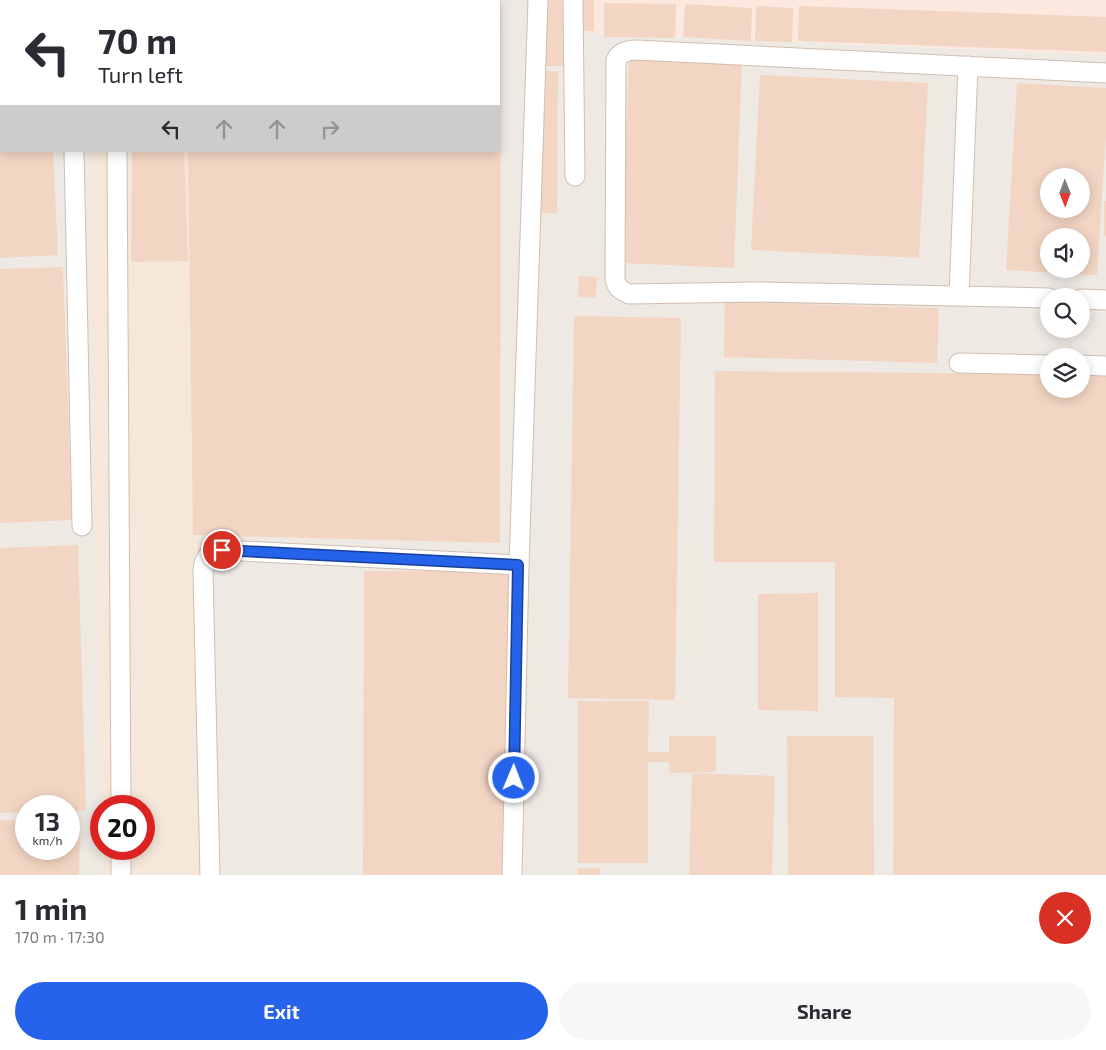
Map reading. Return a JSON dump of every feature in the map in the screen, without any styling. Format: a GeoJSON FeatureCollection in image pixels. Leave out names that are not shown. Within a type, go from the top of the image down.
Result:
{"type":"FeatureCollection","features":[{"type":"Feature","properties":{"kind":"lane"},"geometry":{"type":"LineString","coordinates":[[512,875],[518,565],[538,0]]}},
{"type":"Feature","properties":{"kind":"lane"},"geometry":{"type":"LineString","coordinates":[[573,0],[575,176]]}},
{"type":"Feature","properties":{"kind":"lane"},"geometry":{"type":"LineString","coordinates":[[1040,298],[756,292],[629,294],[621,290],[616,285],[615,279],[615,65],[617,57],[628,50],[636,50],[1106,73]]}},
{"type":"Feature","properties":{"kind":"lane"},"geometry":{"type":"LineString","coordinates":[[960,296],[968,66]]}},
{"type":"Feature","properties":{"kind":"lane"},"geometry":{"type":"LineString","coordinates":[[74,152],[82,526]]}},
{"type":"Feature","properties":{"kind":"lane"},"geometry":{"type":"LineString","coordinates":[[116,152],[121,795]]}},
{"type":"Feature","properties":{"kind":"lane"},"geometry":{"type":"LineString","coordinates":[[1090,299],[1106,300]]}},
{"type":"Feature","properties":{"kind":"lane"},"geometry":{"type":"LineString","coordinates":[[959,362],[1040,365]]}},
{"type":"Feature","properties":{"kind":"lane"},"geometry":{"type":"LineString","coordinates":[[1090,366],[1106,366]]}},
{"type":"Feature","properties":{"kind":"lane"},"geometry":{"type":"LineString","coordinates":[[210,875],[203,572],[204,563],[211,551],[222,550],[518,565]]}},
{"type":"Feature","properties":{"kind":"lane"},"geometry":{"type":"LineString","coordinates":[[121,860],[121,875]]}},
{"type":"Feature","properties":{"kind":"shaded area"},"geometry":{"type":"Polygon","coordinates":[[[500,0],[574,0],[573,32],[1106,55],[1106,875],[207,875],[202,341],[190,340],[189,152],[500,152],[500,0]]]}},
{"type":"Feature","properties":{"kind":"shaded area"},"geometry":{"type":"Polygon","coordinates":[[[574,0],[1106,0],[1106,55],[573,32],[574,0]]]}},
{"type":"Feature","properties":{"kind":"shaded area"},"geometry":{"type":"Polygon","coordinates":[[[0,152],[87,152],[101,795],[90,795],[90,860],[103,860],[103,875],[0,875],[0,152]]]}},
{"type":"Feature","properties":{"kind":"shaded area"},"geometry":{"type":"Polygon","coordinates":[[[87,152],[189,152],[190,340],[202,341],[207,875],[103,875],[102,860],[155,860],[155,795],[101,795],[87,152]]]}},
{"type":"Feature","properties":{"kind":"building"},"geometry":{"type":"Polygon","coordinates":[[[501,0],[500,543],[193,535],[188,152],[500,152],[501,0]]]}},
{"type":"Feature","properties":{"kind":"building"},"geometry":{"type":"Polygon","coordinates":[[[544,0],[564,0],[563,66],[543,66],[544,0]]]}},
{"type":"Feature","properties":{"kind":"building"},"geometry":{"type":"Polygon","coordinates":[[[579,0],[594,0],[594,31],[579,31],[579,0]]]}},
{"type":"Feature","properties":{"kind":"building"},"geometry":{"type":"Polygon","coordinates":[[[604,3],[676,4],[675,38],[604,37],[604,3]]]}},
{"type":"Feature","properties":{"kind":"building"},"geometry":{"type":"Polygon","coordinates":[[[685,4],[752,8],[751,41],[683,37],[685,4]]]}},
{"type":"Feature","properties":{"kind":"building"},"geometry":{"type":"Polygon","coordinates":[[[756,6],[793,8],[792,42],[755,41],[756,6]]]}},
{"type":"Feature","properties":{"kind":"building"},"geometry":{"type":"Polygon","coordinates":[[[799,6],[1106,17],[1106,52],[798,41],[799,6]]]}},
{"type":"Feature","properties":{"kind":"building"},"geometry":{"type":"Polygon","coordinates":[[[629,55],[742,59],[734,268],[621,263],[629,55]]]}},
{"type":"Feature","properties":{"kind":"building"},"geometry":{"type":"Polygon","coordinates":[[[540,71],[558,71],[557,213],[539,213],[540,71]]]}},
{"type":"Feature","properties":{"kind":"building"},"geometry":{"type":"Polygon","coordinates":[[[760,75],[928,83],[919,258],[751,250],[760,75]]]}},
{"type":"Feature","properties":{"kind":"building"},"geometry":{"type":"Polygon","coordinates":[[[1017,83],[1106,88],[1106,134],[1097,275],[1090,275],[1090,228],[1040,228],[1040,272],[1006,270],[1017,83]]]}},
{"type":"Feature","properties":{"kind":"building"},"geometry":{"type":"Polygon","coordinates":[[[0,152],[53,152],[58,255],[0,258],[0,152]]]}},
{"type":"Feature","properties":{"kind":"building"},"geometry":{"type":"Polygon","coordinates":[[[132,152],[184,152],[188,261],[131,262],[132,152]]]}},
{"type":"Feature","properties":{"kind":"building"},"geometry":{"type":"Polygon","coordinates":[[[1104,201],[1106,201],[1106,236],[1104,236],[1104,201]]]}},
{"type":"Feature","properties":{"kind":"building"},"geometry":{"type":"Polygon","coordinates":[[[63,267],[72,520],[0,523],[0,269],[63,267]]]}},
{"type":"Feature","properties":{"kind":"building"},"geometry":{"type":"Polygon","coordinates":[[[579,276],[597,277],[596,298],[578,297],[579,276]]]}},
{"type":"Feature","properties":{"kind":"building"},"geometry":{"type":"Polygon","coordinates":[[[725,302],[939,308],[937,363],[724,357],[725,302]]]}},
{"type":"Feature","properties":{"kind":"building"},"geometry":{"type":"Polygon","coordinates":[[[574,316],[681,318],[675,700],[568,698],[574,316]]]}},
{"type":"Feature","properties":{"kind":"building"},"geometry":{"type":"Polygon","coordinates":[[[715,371],[1040,374],[1040,398],[1090,398],[1090,374],[1106,374],[1106,875],[893,875],[894,698],[835,697],[835,562],[714,562],[715,371]]]}},
{"type":"Feature","properties":{"kind":"building"},"geometry":{"type":"Polygon","coordinates":[[[78,545],[86,810],[80,810],[80,795],[15,795],[15,812],[0,813],[0,548],[78,545]]]}},
{"type":"Feature","properties":{"kind":"building"},"geometry":{"type":"Polygon","coordinates":[[[364,571],[509,571],[502,875],[363,875],[364,571]]]}},
{"type":"Feature","properties":{"kind":"building"},"geometry":{"type":"Polygon","coordinates":[[[818,593],[818,711],[758,710],[758,594],[818,593]]]}},
{"type":"Feature","properties":{"kind":"building"},"geometry":{"type":"Polygon","coordinates":[[[578,701],[649,701],[648,752],[669,752],[669,736],[716,736],[716,772],[669,773],[669,762],[648,762],[648,863],[578,863],[578,701]]]}},
{"type":"Feature","properties":{"kind":"building"},"geometry":{"type":"Polygon","coordinates":[[[787,736],[873,736],[874,875],[788,875],[787,736]]]}},
{"type":"Feature","properties":{"kind":"building"},"geometry":{"type":"Polygon","coordinates":[[[692,773],[775,776],[772,875],[689,875],[692,773]]]}},
{"type":"Feature","properties":{"kind":"building"},"geometry":{"type":"Polygon","coordinates":[[[0,820],[15,821],[15,860],[79,860],[79,875],[0,875],[0,820]]]}},
{"type":"Feature","properties":{"kind":"building"},"geometry":{"type":"Polygon","coordinates":[[[578,868],[600,868],[600,875],[578,875],[578,868]]]}},
{"type":"Feature","properties":{"kind":"route"},"geometry":{"type":"LineString","coordinates":[[222,550],[518,565],[514,778]]}}]}
